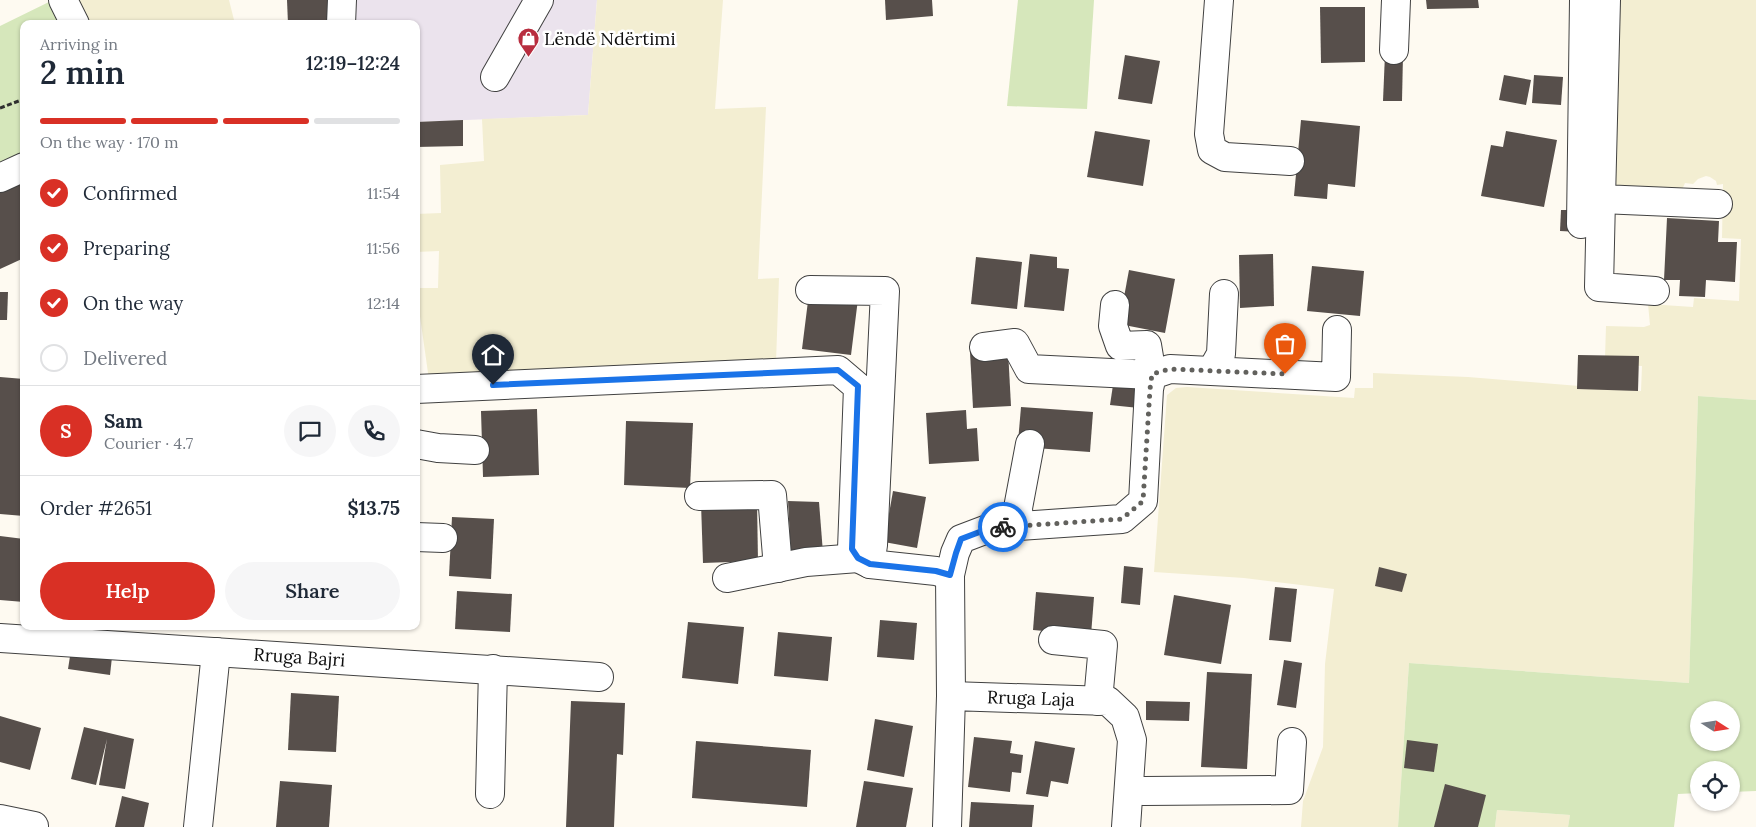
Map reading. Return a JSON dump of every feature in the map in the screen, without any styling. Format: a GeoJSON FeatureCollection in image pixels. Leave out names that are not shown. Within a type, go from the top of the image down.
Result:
{"type":"FeatureCollection","features":[{"type":"Feature","properties":{"kind":"street"},"geometry":{"type":"LineString","coordinates":[[63,0],[73,20]]}},
{"type":"Feature","properties":{"kind":"street"},"geometry":{"type":"LineString","coordinates":[[342,0],[342,20]]}},
{"type":"Feature","properties":{"kind":"street"},"geometry":{"type":"LineString","coordinates":[[495,77],[539,0]]}},
{"type":"Feature","properties":{"kind":"street"},"geometry":{"type":"LineString","coordinates":[[1219,0],[1209,134],[1212,150],[1225,157],[1290,161]]}},
{"type":"Feature","properties":{"kind":"street"},"geometry":{"type":"LineString","coordinates":[[1394,50],[1396,0]]}},
{"type":"Feature","properties":{"kind":"street"},"geometry":{"type":"LineString","coordinates":[[1581,224],[1584,0]]}},
{"type":"Feature","properties":{"kind":"street"},"geometry":{"type":"LineString","coordinates":[[1606,0],[1599,287],[1655,291]]}},
{"type":"Feature","properties":{"kind":"street"},"geometry":{"type":"LineString","coordinates":[[0,178],[20,169]]}},
{"type":"Feature","properties":{"kind":"street"},"geometry":{"type":"LineString","coordinates":[[1601,199],[1718,204]]}},
{"type":"Feature","properties":{"kind":"street"},"geometry":{"type":"LineString","coordinates":[[810,290],[885,291],[873,545],[860,557]]}},
{"type":"Feature","properties":{"kind":"street"},"geometry":{"type":"LineString","coordinates":[[1212,370],[1221,354],[1224,294]]}},
{"type":"Feature","properties":{"kind":"street"},"geometry":{"type":"LineString","coordinates":[[947,827],[951,696],[950,575],[961,539],[990,528],[1122,519],[1143,501],[1152,374],[1147,345],[1120,346],[1113,326],[1115,305]]}},
{"type":"Feature","properties":{"kind":"street"},"geometry":{"type":"LineString","coordinates":[[984,347],[1015,343],[1029,369],[1152,374],[1170,369],[1212,370],[1336,377],[1338,330]]}},
{"type":"Feature","properties":{"kind":"street"},"geometry":{"type":"LineString","coordinates":[[420,389],[838,370],[858,386],[860,557]]}},
{"type":"Feature","properties":{"kind":"street"},"geometry":{"type":"LineString","coordinates":[[1019,526],[1018,508],[1030,444]]}},
{"type":"Feature","properties":{"kind":"street"},"geometry":{"type":"LineString","coordinates":[[420,445],[438,448],[475,450]]}},
{"type":"Feature","properties":{"kind":"street"},"geometry":{"type":"LineString","coordinates":[[699,496],[772,495],[778,568]]}},
{"type":"Feature","properties":{"kind":"street"},"geometry":{"type":"LineString","coordinates":[[420,537],[443,538]]}},
{"type":"Feature","properties":{"kind":"street"},"geometry":{"type":"LineString","coordinates":[[727,578],[806,562],[860,557],[950,575]]}},
{"type":"Feature","properties":{"kind":"street","name":"Rruga Bajri"},"geometry":{"type":"LineString","coordinates":[[0,638],[599,677]]}},
{"type":"Feature","properties":{"kind":"street"},"geometry":{"type":"LineString","coordinates":[[1053,640],[1103,645],[1098,701]]}},
{"type":"Feature","properties":{"kind":"street"},"geometry":{"type":"LineString","coordinates":[[198,827],[216,652]]}},
{"type":"Feature","properties":{"kind":"street"},"geometry":{"type":"LineString","coordinates":[[490,794],[493,670]]}},
{"type":"Feature","properties":{"kind":"street","name":"Rruga Laja"},"geometry":{"type":"LineString","coordinates":[[951,696],[1108,701],[1125,717],[1132,740],[1126,827]]}},
{"type":"Feature","properties":{"kind":"street"},"geometry":{"type":"LineString","coordinates":[[1129,790],[1289,790],[1292,742]]}},
{"type":"Feature","properties":{"kind":"street"},"geometry":{"type":"LineString","coordinates":[[0,819],[34,826]]}},
{"type":"Feature","properties":{"kind":"path"},"geometry":{"type":"LineString","coordinates":[[0,108],[20,100]]}},
{"type":"Feature","properties":{"kind":"shaded area"},"geometry":{"type":"Polygon","coordinates":[[[81,0],[229,0],[234,20],[81,20],[73,4],[81,0]]]}},
{"type":"Feature","properties":{"kind":"shaded area","name":"Lëndë Ndërtimi"},"geometry":{"type":"Polygon","coordinates":[[[349,0],[597,0],[588,115],[420,122],[420,20],[349,20],[349,0]]]}},
{"type":"Feature","properties":{"kind":"shaded area"},"geometry":{"type":"Polygon","coordinates":[[[597,0],[723,0],[715,109],[766,107],[758,279],[779,278],[776,362],[429,380],[420,316],[420,288],[438,288],[439,251],[420,252],[420,214],[441,213],[440,165],[484,161],[482,119],[588,115],[597,0]]]}},
{"type":"Feature","properties":{"kind":"shaded area"},"geometry":{"type":"Polygon","coordinates":[[[1615,0],[1756,0],[1756,400],[1698,396],[1689,683],[1409,663],[1398,827],[1301,827],[1303,801],[1323,747],[1325,664],[1334,589],[1244,578],[1154,572],[1167,395],[1176,388],[1187,387],[1354,398],[1355,388],[1373,388],[1373,373],[1468,377],[1641,391],[1642,366],[1612,365],[1605,358],[1606,326],[1644,327],[1650,325],[1648,304],[1693,307],[1694,298],[1739,301],[1741,239],[1722,238],[1723,184],[1717,185],[1716,181],[1710,177],[1706,176],[1698,179],[1693,184],[1685,183],[1681,192],[1619,191],[1611,183],[1615,0]]]}},
{"type":"Feature","properties":{"kind":"shaded area"},"geometry":{"type":"Polygon","coordinates":[[[1497,810],[1570,815],[1568,827],[1495,827],[1497,810]]]}},
{"type":"Feature","properties":{"kind":"green space"},"geometry":{"type":"Polygon","coordinates":[[[53,0],[63,20],[20,20],[20,154],[0,164],[0,26],[53,0]]]}},
{"type":"Feature","properties":{"kind":"green space"},"geometry":{"type":"Polygon","coordinates":[[[1018,0],[1094,0],[1087,109],[1007,106],[1018,0]]]}},
{"type":"Feature","properties":{"kind":"green space"},"geometry":{"type":"Polygon","coordinates":[[[1698,396],[1756,400],[1756,791],[1740,792],[1740,761],[1690,761],[1690,793],[1678,794],[1674,827],[1568,827],[1570,815],[1497,810],[1495,827],[1398,827],[1409,663],[1689,683],[1698,396]]]}},
{"type":"Feature","properties":{"kind":"building"},"geometry":{"type":"Polygon","coordinates":[[[287,0],[330,0],[331,20],[288,20],[287,0]]]}},
{"type":"Feature","properties":{"kind":"building"},"geometry":{"type":"Polygon","coordinates":[[[885,0],[932,0],[933,16],[886,20],[885,0]]]}},
{"type":"Feature","properties":{"kind":"building"},"geometry":{"type":"Polygon","coordinates":[[[1426,0],[1478,0],[1479,8],[1427,9],[1426,0]]]}},
{"type":"Feature","properties":{"kind":"building"},"geometry":{"type":"Polygon","coordinates":[[[1320,7],[1365,7],[1365,62],[1321,63],[1320,7]]]}},
{"type":"Feature","properties":{"kind":"building"},"geometry":{"type":"Polygon","coordinates":[[[1385,54],[1403,55],[1402,101],[1383,101],[1385,54]]]}},
{"type":"Feature","properties":{"kind":"building"},"geometry":{"type":"Polygon","coordinates":[[[1125,55],[1160,61],[1152,104],[1118,99],[1125,55]]]}},
{"type":"Feature","properties":{"kind":"building"},"geometry":{"type":"Polygon","coordinates":[[[1504,75],[1531,80],[1526,105],[1499,100],[1504,75]]]}},
{"type":"Feature","properties":{"kind":"building"},"geometry":{"type":"Polygon","coordinates":[[[1534,75],[1563,77],[1561,105],[1532,103],[1534,75]]]}},
{"type":"Feature","properties":{"kind":"building"},"geometry":{"type":"Polygon","coordinates":[[[463,120],[463,146],[420,147],[420,122],[463,120]]]}},
{"type":"Feature","properties":{"kind":"building"},"geometry":{"type":"Polygon","coordinates":[[[1301,120],[1360,126],[1355,187],[1328,184],[1327,199],[1294,196],[1301,120]]]}},
{"type":"Feature","properties":{"kind":"building"},"geometry":{"type":"Polygon","coordinates":[[[1095,131],[1150,140],[1143,186],[1087,177],[1095,131]]]}},
{"type":"Feature","properties":{"kind":"building"},"geometry":{"type":"Polygon","coordinates":[[[1506,131],[1557,140],[1544,207],[1481,196],[1491,145],[1503,147],[1506,131]]]}},
{"type":"Feature","properties":{"kind":"building"},"geometry":{"type":"Polygon","coordinates":[[[20,178],[20,260],[0,269],[0,188],[20,178]]]}},
{"type":"Feature","properties":{"kind":"building"},"geometry":{"type":"Polygon","coordinates":[[[1561,210],[1580,210],[1580,232],[1560,231],[1561,210]]]}},
{"type":"Feature","properties":{"kind":"building"},"geometry":{"type":"Polygon","coordinates":[[[1667,218],[1719,221],[1718,242],[1737,242],[1735,282],[1706,280],[1705,297],[1679,296],[1680,280],[1664,280],[1667,218]]]}},
{"type":"Feature","properties":{"kind":"building"},"geometry":{"type":"Polygon","coordinates":[[[1030,254],[1057,257],[1057,268],[1069,269],[1064,311],[1024,307],[1030,254]]]}},
{"type":"Feature","properties":{"kind":"building"},"geometry":{"type":"Polygon","coordinates":[[[1273,254],[1274,306],[1240,308],[1239,255],[1273,254]]]}},
{"type":"Feature","properties":{"kind":"building"},"geometry":{"type":"Polygon","coordinates":[[[976,257],[1022,262],[1017,309],[971,304],[976,257]]]}},
{"type":"Feature","properties":{"kind":"building"},"geometry":{"type":"Polygon","coordinates":[[[1312,266],[1364,271],[1360,316],[1307,311],[1312,266]]]}},
{"type":"Feature","properties":{"kind":"building"},"geometry":{"type":"Polygon","coordinates":[[[1129,270],[1175,279],[1165,333],[1119,324],[1129,270]]]}},
{"type":"Feature","properties":{"kind":"building"},"geometry":{"type":"Polygon","coordinates":[[[0,292],[8,292],[7,320],[0,320],[0,292]]]}},
{"type":"Feature","properties":{"kind":"building"},"geometry":{"type":"Polygon","coordinates":[[[809,293],[858,299],[851,355],[802,349],[809,293]]]}},
{"type":"Feature","properties":{"kind":"building"},"geometry":{"type":"Polygon","coordinates":[[[1008,350],[1011,406],[973,408],[970,352],[1008,350]]]}},
{"type":"Feature","properties":{"kind":"building"},"geometry":{"type":"Polygon","coordinates":[[[1578,355],[1639,356],[1638,391],[1577,389],[1578,355]]]}},
{"type":"Feature","properties":{"kind":"building"},"geometry":{"type":"Polygon","coordinates":[[[0,377],[20,379],[20,516],[0,514],[0,377]]]}},
{"type":"Feature","properties":{"kind":"building"},"geometry":{"type":"Polygon","coordinates":[[[1142,378],[1139,408],[1110,405],[1113,385],[1142,378]]]}},
{"type":"Feature","properties":{"kind":"building"},"geometry":{"type":"Polygon","coordinates":[[[1021,407],[1093,412],[1090,452],[1035,448],[1018,442],[1021,407]]]}},
{"type":"Feature","properties":{"kind":"building"},"geometry":{"type":"Polygon","coordinates":[[[537,409],[539,475],[483,477],[481,411],[537,409]]]}},
{"type":"Feature","properties":{"kind":"building"},"geometry":{"type":"Polygon","coordinates":[[[966,410],[967,429],[977,428],[979,461],[929,464],[926,413],[966,410]]]}},
{"type":"Feature","properties":{"kind":"building"},"geometry":{"type":"Polygon","coordinates":[[[626,421],[693,423],[690,488],[624,485],[626,421]]]}},
{"type":"Feature","properties":{"kind":"building"},"geometry":{"type":"Polygon","coordinates":[[[893,491],[926,497],[917,548],[884,542],[893,491]]]}},
{"type":"Feature","properties":{"kind":"building"},"geometry":{"type":"Polygon","coordinates":[[[757,501],[758,561],[703,563],[701,503],[757,501]]]}},
{"type":"Feature","properties":{"kind":"building"},"geometry":{"type":"Polygon","coordinates":[[[788,501],[819,502],[823,553],[791,556],[788,501]]]}},
{"type":"Feature","properties":{"kind":"building"},"geometry":{"type":"Polygon","coordinates":[[[452,517],[494,519],[491,579],[449,576],[452,517]]]}},
{"type":"Feature","properties":{"kind":"building"},"geometry":{"type":"Polygon","coordinates":[[[0,536],[20,538],[20,602],[0,600],[0,536]]]}},
{"type":"Feature","properties":{"kind":"building"},"geometry":{"type":"Polygon","coordinates":[[[1124,566],[1143,568],[1140,605],[1121,603],[1124,566]]]}},
{"type":"Feature","properties":{"kind":"building"},"geometry":{"type":"Polygon","coordinates":[[[1379,567],[1407,574],[1402,592],[1375,586],[1379,567]]]}},
{"type":"Feature","properties":{"kind":"building"},"geometry":{"type":"Polygon","coordinates":[[[1275,587],[1297,589],[1291,642],[1269,640],[1275,587]]]}},
{"type":"Feature","properties":{"kind":"building"},"geometry":{"type":"Polygon","coordinates":[[[457,591],[512,594],[510,632],[455,629],[457,591]]]}},
{"type":"Feature","properties":{"kind":"building"},"geometry":{"type":"Polygon","coordinates":[[[1036,592],[1094,597],[1091,635],[1033,630],[1036,592]]]}},
{"type":"Feature","properties":{"kind":"building"},"geometry":{"type":"Polygon","coordinates":[[[1174,595],[1231,605],[1221,664],[1164,655],[1174,595]]]}},
{"type":"Feature","properties":{"kind":"building"},"geometry":{"type":"Polygon","coordinates":[[[880,620],[917,623],[914,660],[877,657],[880,620]]]}},
{"type":"Feature","properties":{"kind":"building"},"geometry":{"type":"Polygon","coordinates":[[[688,622],[744,627],[738,684],[682,678],[688,622]]]}},
{"type":"Feature","properties":{"kind":"building"},"geometry":{"type":"Polygon","coordinates":[[[778,632],[832,637],[828,681],[774,676],[778,632]]]}},
{"type":"Feature","properties":{"kind":"building"},"geometry":{"type":"Polygon","coordinates":[[[71,650],[112,657],[110,675],[68,669],[71,650]]]}},
{"type":"Feature","properties":{"kind":"building"},"geometry":{"type":"Polygon","coordinates":[[[1284,660],[1302,663],[1296,708],[1277,705],[1284,660]]]}},
{"type":"Feature","properties":{"kind":"building"},"geometry":{"type":"Polygon","coordinates":[[[1207,672],[1252,674],[1247,769],[1201,767],[1207,672]]]}},
{"type":"Feature","properties":{"kind":"building"},"geometry":{"type":"Polygon","coordinates":[[[291,693],[339,696],[336,752],[288,750],[291,693]]]}},
{"type":"Feature","properties":{"kind":"building"},"geometry":{"type":"Polygon","coordinates":[[[571,701],[625,703],[623,755],[617,754],[614,827],[566,827],[571,701]]]}},
{"type":"Feature","properties":{"kind":"building"},"geometry":{"type":"Polygon","coordinates":[[[1146,701],[1190,702],[1189,721],[1146,720],[1146,701]]]}},
{"type":"Feature","properties":{"kind":"building"},"geometry":{"type":"Polygon","coordinates":[[[0,716],[41,728],[30,770],[0,762],[0,716]]]}},
{"type":"Feature","properties":{"kind":"building"},"geometry":{"type":"Polygon","coordinates":[[[875,719],[913,726],[904,777],[867,770],[875,719]]]}},
{"type":"Feature","properties":{"kind":"building"},"geometry":{"type":"Polygon","coordinates":[[[84,727],[134,739],[125,789],[99,785],[107,739],[96,785],[71,779],[84,727]]]}},
{"type":"Feature","properties":{"kind":"building"},"geometry":{"type":"Polygon","coordinates":[[[974,737],[1012,741],[1010,753],[1023,755],[1021,773],[1012,772],[1010,792],[968,787],[974,737]]]}},
{"type":"Feature","properties":{"kind":"building"},"geometry":{"type":"Polygon","coordinates":[[[1407,740],[1438,744],[1434,772],[1404,768],[1407,740]]]}},
{"type":"Feature","properties":{"kind":"building"},"geometry":{"type":"Polygon","coordinates":[[[696,741],[811,750],[807,807],[692,798],[696,741]]]}},
{"type":"Feature","properties":{"kind":"building"},"geometry":{"type":"Polygon","coordinates":[[[1035,741],[1075,748],[1068,784],[1051,781],[1048,797],[1026,794],[1035,741]]]}},
{"type":"Feature","properties":{"kind":"building"},"geometry":{"type":"Polygon","coordinates":[[[280,781],[332,785],[329,827],[276,827],[280,781]]]}},
{"type":"Feature","properties":{"kind":"building"},"geometry":{"type":"Polygon","coordinates":[[[864,781],[913,788],[906,827],[856,827],[864,781]]]}},
{"type":"Feature","properties":{"kind":"building"},"geometry":{"type":"Polygon","coordinates":[[[1445,784],[1486,795],[1478,827],[1434,827],[1445,784]]]}},
{"type":"Feature","properties":{"kind":"building"},"geometry":{"type":"Polygon","coordinates":[[[122,796],[149,803],[144,827],[115,827],[122,796]]]}},
{"type":"Feature","properties":{"kind":"building"},"geometry":{"type":"Polygon","coordinates":[[[971,802],[1034,805],[1032,827],[969,827],[971,802]]]}},
{"type":"Feature","properties":{"kind":"way so far"},"geometry":{"type":"LineString","coordinates":[[1003,527],[1122,519],[1143,501],[1152,374],[1170,369],[1285,374]]}},
{"type":"Feature","properties":{"kind":"place","name":"Lëndë Ndërtimi"},"geometry":{"type":"Point","coordinates":[528,58]}},
{"type":"Feature","properties":{"kind":"route"},"geometry":{"type":"LineString","coordinates":[[493,385],[838,370],[858,386],[852,549],[858,558],[870,564],[936,571],[950,575],[961,539],[990,528],[1003,527]]}}]}
